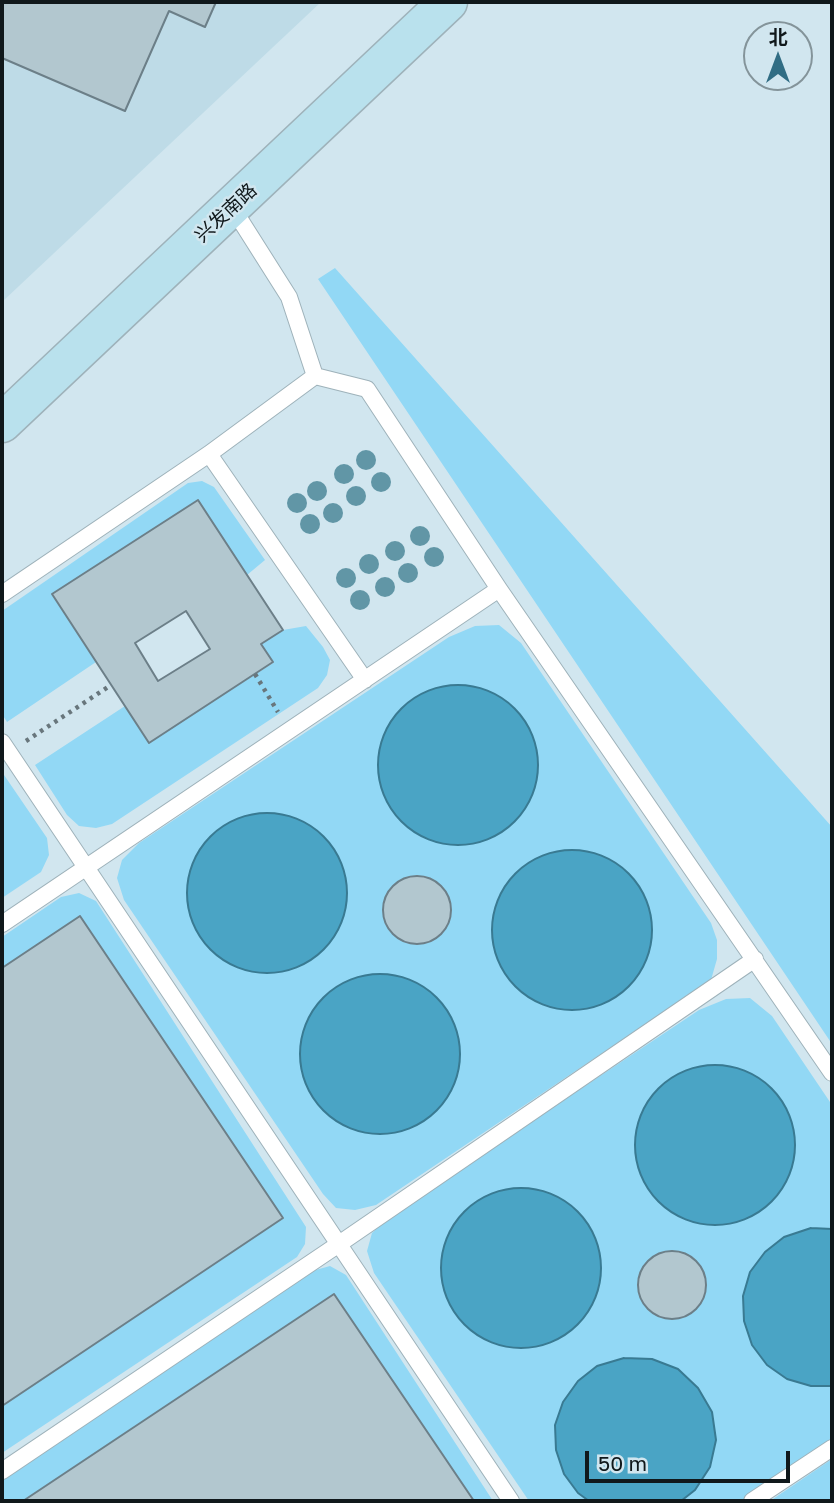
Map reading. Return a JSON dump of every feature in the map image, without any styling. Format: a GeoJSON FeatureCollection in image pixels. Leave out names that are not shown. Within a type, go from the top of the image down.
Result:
{"type":"FeatureCollection","features":[{"type":"Feature","properties":{"kind":"street","name":"兴发南路"},"geometry":{"type":"LineString","coordinates":[[2,423],[448,2]]}},
{"type":"Feature","properties":{"kind":"lane"},"geometry":{"type":"LineString","coordinates":[[232,207],[289,297],[315,376]]}},
{"type":"Feature","properties":{"kind":"lane"},"geometry":{"type":"LineString","coordinates":[[2,594],[209,454],[315,376]]}},
{"type":"Feature","properties":{"kind":"lane"},"geometry":{"type":"LineString","coordinates":[[315,376],[366,389],[499,589],[832,1073]]}},
{"type":"Feature","properties":{"kind":"lane"},"geometry":{"type":"LineString","coordinates":[[209,454],[365,680]]}},
{"type":"Feature","properties":{"kind":"lane"},"geometry":{"type":"LineString","coordinates":[[2,924],[499,589]]}},
{"type":"Feature","properties":{"kind":"lane"},"geometry":{"type":"LineString","coordinates":[[5,747],[511,1501]]}},
{"type":"Feature","properties":{"kind":"lane"},"geometry":{"type":"LineString","coordinates":[[2,1471],[755,959]]}},
{"type":"Feature","properties":{"kind":"lane"},"geometry":{"type":"LineString","coordinates":[[752,1501],[832,1448]]}},
{"type":"Feature","properties":{"kind":"path"},"geometry":{"type":"LineString","coordinates":[[254,674],[289,731]]}},
{"type":"Feature","properties":{"kind":"path"},"geometry":{"type":"LineString","coordinates":[[5,747],[111,685]]}},
{"type":"Feature","properties":{"kind":"shaded area"},"geometry":{"type":"Polygon","coordinates":[[[2,2],[321,2],[2,302],[2,2]]]}},
{"type":"Feature","properties":{"kind":"shaded area"},"geometry":{"type":"Polygon","coordinates":[[[335,268],[832,827],[832,1044],[318,279],[335,268]]]}},
{"type":"Feature","properties":{"kind":"shaded area"},"geometry":{"type":"Polygon","coordinates":[[[202,481],[214,487],[265,560],[247,575],[198,500],[53,594],[96,662],[7,722],[2,714],[2,611],[188,483],[202,481]]]}},
{"type":"Feature","properties":{"kind":"shaded area"},"geometry":{"type":"Polygon","coordinates":[[[499,625],[521,643],[711,923],[717,940],[717,959],[711,980],[376,1205],[355,1210],[336,1208],[323,1194],[124,900],[117,878],[122,860],[139,843],[449,637],[475,626],[499,625]]]}},
{"type":"Feature","properties":{"kind":"shaded area"},"geometry":{"type":"Polygon","coordinates":[[[306,626],[330,660],[327,675],[318,688],[112,824],[96,828],[79,826],[67,815],[35,765],[125,706],[149,742],[273,663],[261,644],[283,630],[306,626]]]}},
{"type":"Feature","properties":{"kind":"shaded area"},"geometry":{"type":"Polygon","coordinates":[[[458,685],[488,691],[514,709],[532,735],[538,765],[532,795],[514,821],[488,839],[458,845],[428,839],[402,821],[384,795],[378,765],[384,735],[402,709],[428,691],[458,685]]]}},
{"type":"Feature","properties":{"kind":"shaded area"},"geometry":{"type":"Polygon","coordinates":[[[2,772],[47,838],[49,855],[41,872],[2,898],[2,772]]]}},
{"type":"Feature","properties":{"kind":"shaded area"},"geometry":{"type":"Polygon","coordinates":[[[267,813],[297,819],[323,837],[341,863],[347,893],[341,923],[323,949],[297,967],[267,973],[237,967],[211,949],[193,923],[187,893],[193,863],[211,837],[237,819],[267,813]]]}},
{"type":"Feature","properties":{"kind":"shaded area"},"geometry":{"type":"Polygon","coordinates":[[[572,850],[602,857],[628,874],[645,900],[652,930],[645,960],[628,986],[602,1003],[572,1010],[542,1003],[516,986],[499,960],[492,930],[499,900],[516,874],[542,857],[572,850]]]}},
{"type":"Feature","properties":{"kind":"shaded area"},"geometry":{"type":"Polygon","coordinates":[[[79,893],[96,901],[306,1227],[305,1244],[297,1257],[2,1453],[2,937],[61,897],[79,893]]]}},
{"type":"Feature","properties":{"kind":"shaded area"},"geometry":{"type":"Polygon","coordinates":[[[380,974],[410,981],[436,998],[453,1024],[460,1054],[453,1084],[436,1110],[410,1127],[380,1134],[350,1127],[324,1110],[307,1084],[300,1054],[307,1024],[324,998],[350,981],[380,974]]]}},
{"type":"Feature","properties":{"kind":"shaded area"},"geometry":{"type":"Polygon","coordinates":[[[750,998],[772,1016],[832,1105],[832,1440],[741,1501],[529,1501],[374,1273],[367,1251],[372,1233],[390,1216],[699,1010],[726,999],[750,998]]]}},
{"type":"Feature","properties":{"kind":"shaded area"},"geometry":{"type":"Polygon","coordinates":[[[715,1065],[745,1071],[771,1089],[789,1115],[795,1145],[789,1175],[771,1201],[745,1219],[715,1225],[685,1219],[659,1201],[641,1175],[635,1145],[641,1115],[659,1089],[685,1071],[715,1065]]]}},
{"type":"Feature","properties":{"kind":"shaded area"},"geometry":{"type":"Polygon","coordinates":[[[521,1188],[551,1194],[577,1212],[595,1238],[601,1268],[595,1298],[577,1324],[551,1342],[521,1348],[491,1342],[465,1324],[447,1298],[441,1268],[447,1238],[465,1212],[491,1194],[521,1188]]]}},
{"type":"Feature","properties":{"kind":"shaded area"},"geometry":{"type":"Polygon","coordinates":[[[811,1228],[832,1229],[832,1386],[811,1386],[787,1379],[767,1365],[752,1345],[744,1321],[743,1296],[750,1272],[765,1252],[784,1237],[811,1228]]]}},
{"type":"Feature","properties":{"kind":"shaded area"},"geometry":{"type":"Polygon","coordinates":[[[330,1266],[346,1275],[493,1501],[2,1501],[2,1480],[312,1271],[330,1266]]]}},
{"type":"Feature","properties":{"kind":"shaded area"},"geometry":{"type":"Polygon","coordinates":[[[624,1358],[652,1359],[678,1369],[698,1388],[712,1412],[716,1440],[710,1467],[695,1490],[681,1501],[589,1501],[578,1493],[564,1474],[556,1450],[555,1425],[563,1402],[578,1381],[597,1366],[624,1358]]]}},
{"type":"Feature","properties":{"kind":"shaded area"},"geometry":{"type":"Polygon","coordinates":[[[832,1459],[832,1501],[770,1501],[832,1459]]]}},
{"type":"Feature","properties":{"kind":"building"},"geometry":{"type":"Polygon","coordinates":[[[2,2],[216,2],[205,27],[169,11],[125,111],[2,58],[2,2]]]}},
{"type":"Feature","properties":{"kind":"building"},"geometry":{"type":"Polygon","coordinates":[[[198,500],[283,630],[261,644],[273,662],[149,743],[52,594],[198,500]],[[186,611],[135,643],[158,681],[210,649],[186,611]]]}},
{"type":"Feature","properties":{"kind":"building"},"geometry":{"type":"Polygon","coordinates":[[[417,876],[430,879],[441,886],[448,897],[451,910],[448,923],[441,934],[430,941],[417,944],[404,941],[393,934],[386,923],[383,910],[386,897],[393,886],[404,879],[417,876]]]}},
{"type":"Feature","properties":{"kind":"building"},"geometry":{"type":"Polygon","coordinates":[[[80,916],[283,1218],[2,1406],[2,968],[80,916]]]}},
{"type":"Feature","properties":{"kind":"building"},"geometry":{"type":"Polygon","coordinates":[[[672,1251],[685,1254],[696,1261],[703,1272],[706,1285],[703,1298],[696,1309],[685,1316],[672,1319],[659,1316],[648,1309],[641,1298],[638,1285],[641,1272],[648,1261],[659,1254],[672,1251]]]}},
{"type":"Feature","properties":{"kind":"building"},"geometry":{"type":"Polygon","coordinates":[[[334,1294],[474,1501],[23,1501],[334,1294]]]}}]}
